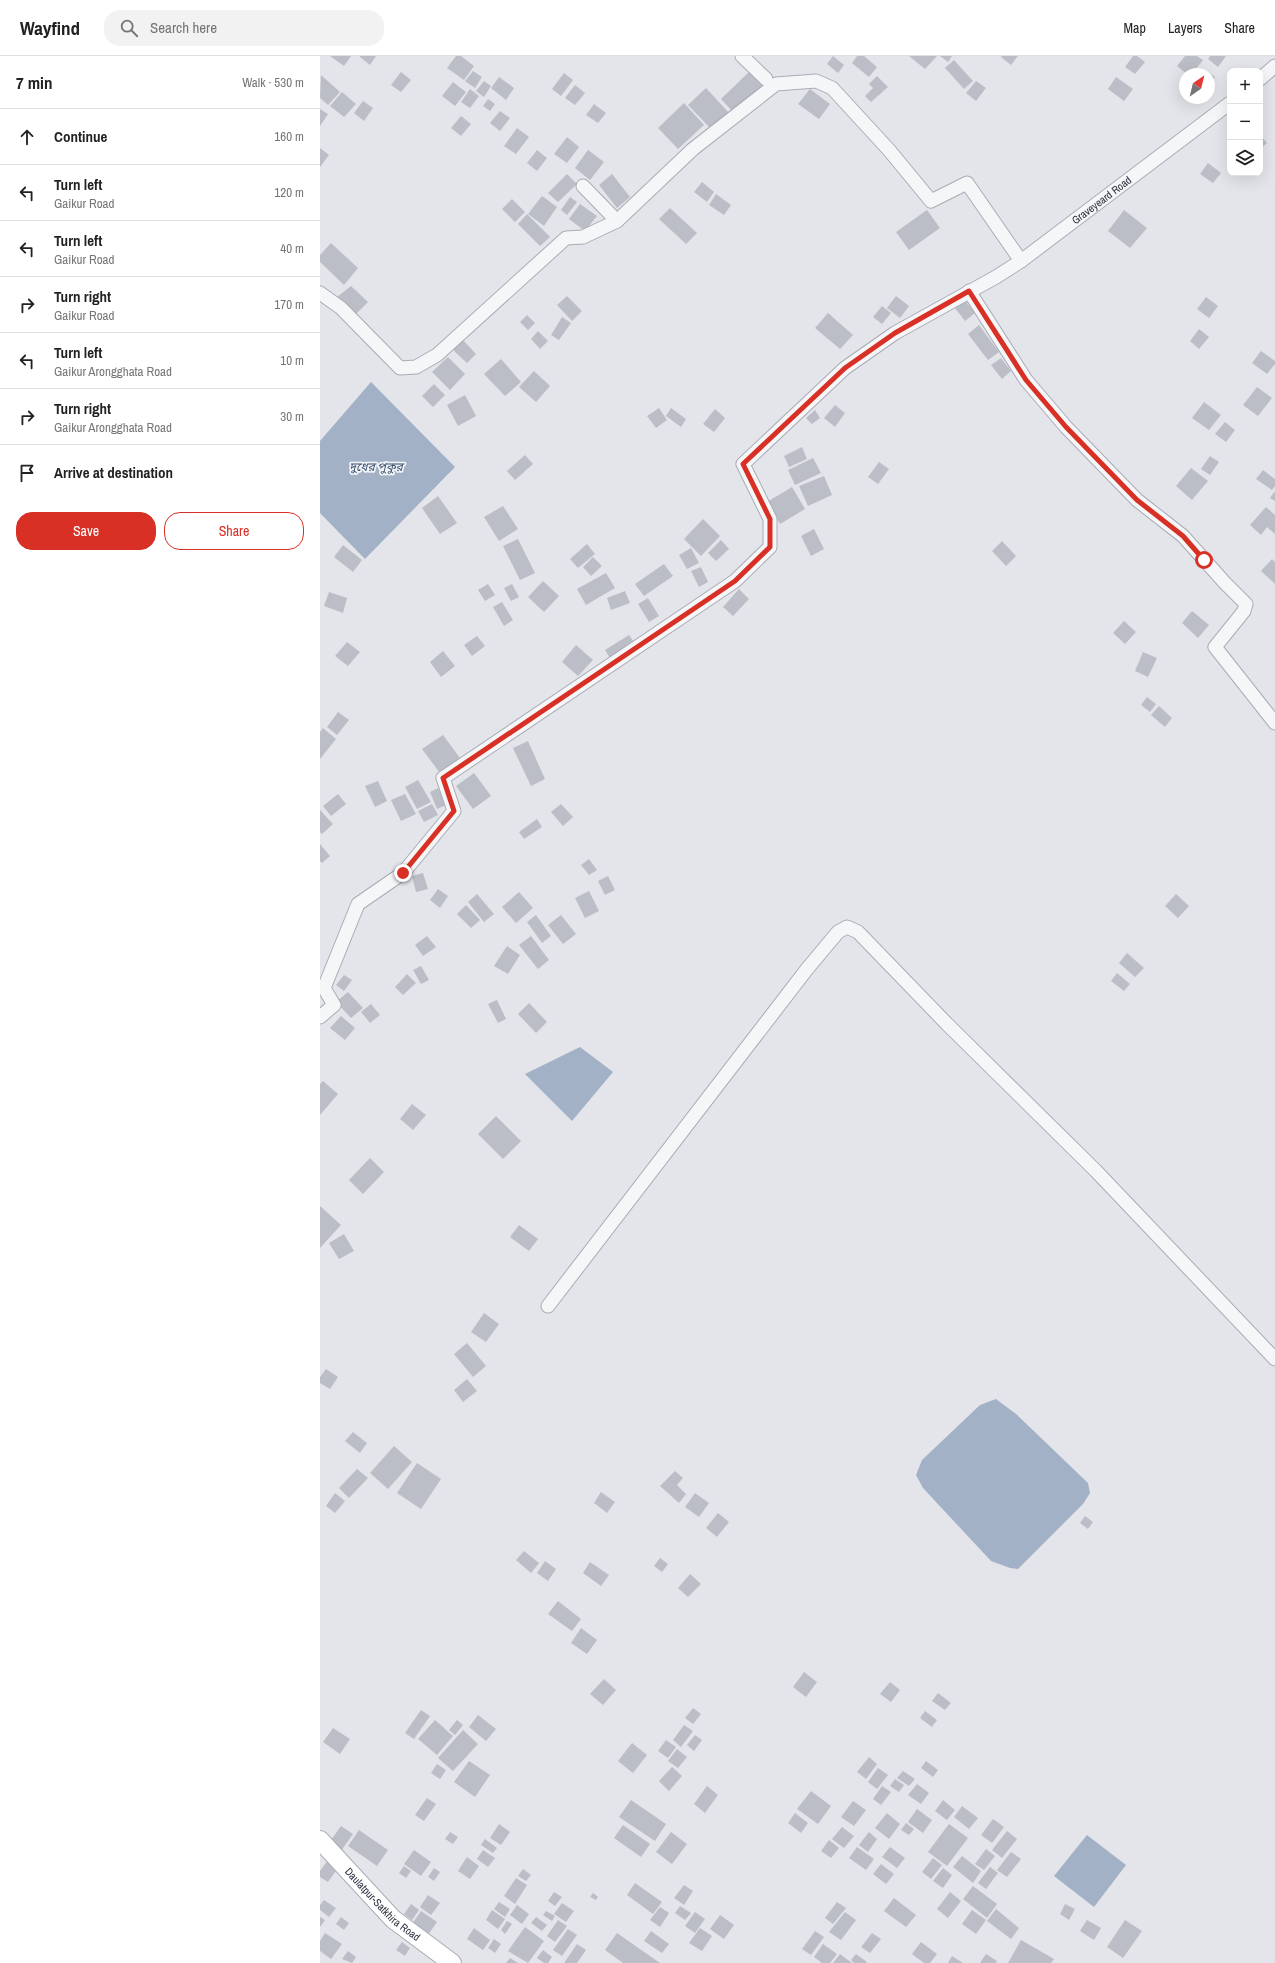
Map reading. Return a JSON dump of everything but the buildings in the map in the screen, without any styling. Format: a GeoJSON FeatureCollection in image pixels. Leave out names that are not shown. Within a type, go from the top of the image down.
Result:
{"type":"FeatureCollection","features":[{"type":"Feature","properties":{"kind":"main road","name":"Daulatpur-Satkhira Road"},"geometry":{"type":"LineString","coordinates":[[320,1840],[393,1919],[452,1963]]}},
{"type":"Feature","properties":{"kind":"street"},"geometry":{"type":"LineString","coordinates":[[742,56],[766,79]]}},
{"type":"Feature","properties":{"kind":"street"},"geometry":{"type":"LineString","coordinates":[[1263,76],[1275,66]]}},
{"type":"Feature","properties":{"kind":"street"},"geometry":{"type":"LineString","coordinates":[[320,293],[341,308],[400,368],[416,367],[436,355],[566,238],[583,237],[617,221],[693,149],[776,84],[816,81],[832,88],[889,150],[931,201],[967,183],[1021,261]]}},
{"type":"Feature","properties":{"kind":"street","name":"Graveyeard Road"},"geometry":{"type":"LineString","coordinates":[[320,1017],[334,1005],[324,988],[358,904],[403,873],[454,811],[443,778],[735,581],[770,547],[770,519],[743,464],[845,368],[895,333],[996,277],[1021,261],[1229,104]]}},
{"type":"Feature","properties":{"kind":"street"},"geometry":{"type":"LineString","coordinates":[[584,186],[617,221]]}},
{"type":"Feature","properties":{"kind":"street"},"geometry":{"type":"LineString","coordinates":[[969,291],[1026,380],[1066,427],[1137,500],[1183,536],[1246,604],[1244,611],[1215,647],[1275,723]]}},
{"type":"Feature","properties":{"kind":"street"},"geometry":{"type":"LineString","coordinates":[[548,1306],[807,969],[838,932],[847,927],[858,932],[947,1024],[1096,1171],[1275,1359]]}},
{"type":"Feature","properties":{"kind":"water","name":"দুধের পুকুর"},"geometry":{"type":"Polygon","coordinates":[[[371,382],[455,467],[365,559],[320,513],[320,441],[371,382]]]}},
{"type":"Feature","properties":{"kind":"water"},"geometry":{"type":"Polygon","coordinates":[[[580,1047],[613,1072],[572,1121],[525,1074],[580,1047]]]}},
{"type":"Feature","properties":{"kind":"water"},"geometry":{"type":"Polygon","coordinates":[[[996,1399],[1016,1414],[1088,1483],[1090,1493],[1083,1504],[1018,1569],[1010,1568],[991,1561],[923,1488],[916,1475],[922,1460],[980,1405],[996,1399]]]}},
{"type":"Feature","properties":{"kind":"water"},"geometry":{"type":"Polygon","coordinates":[[[1087,1835],[1126,1865],[1094,1907],[1054,1876],[1087,1835]]]}},
{"type":"Feature","properties":{"kind":"route"},"geometry":{"type":"LineString","coordinates":[[403,873],[454,811],[443,778],[735,581],[770,547],[770,519],[743,464],[845,368],[895,333],[969,291],[1026,380],[1066,427],[1121,481],[1137,500],[1183,536],[1204,560]]}}]}
